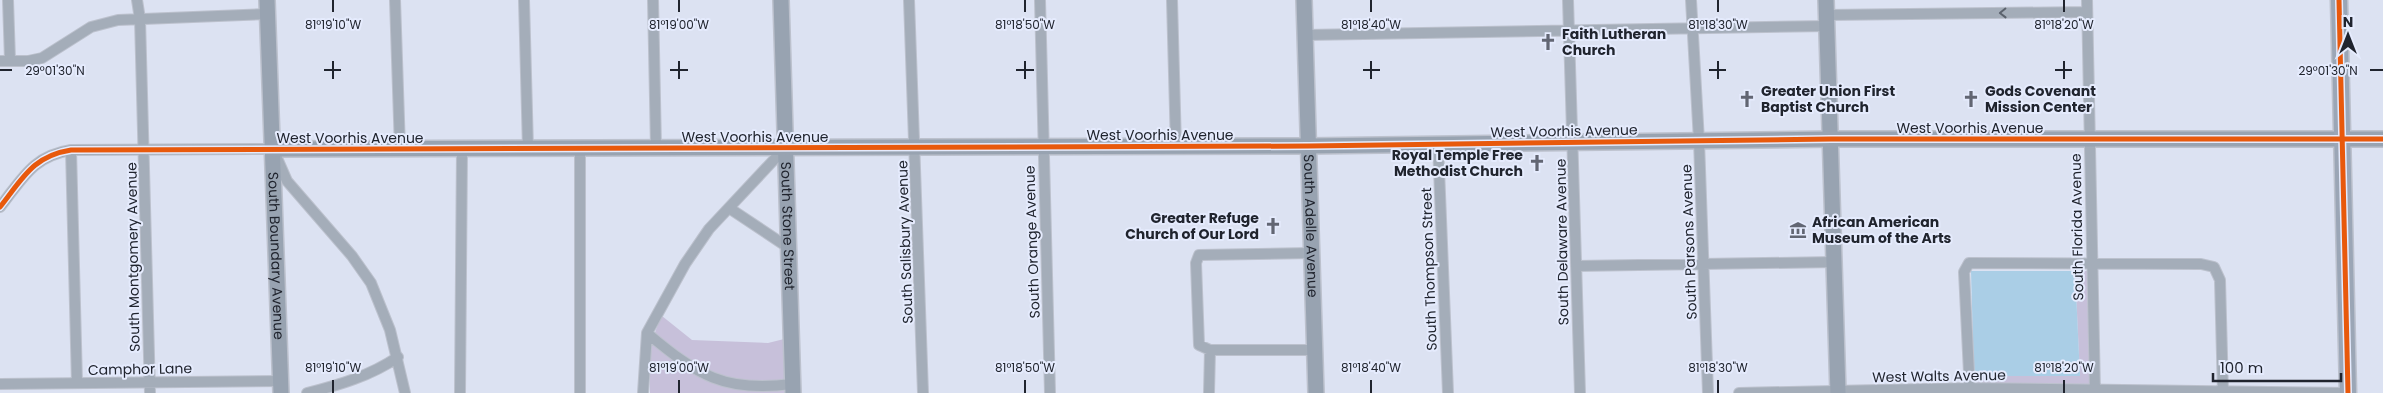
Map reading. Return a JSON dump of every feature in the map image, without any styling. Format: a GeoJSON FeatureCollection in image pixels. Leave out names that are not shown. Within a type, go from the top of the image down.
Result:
{"type":"FeatureCollection","features":[{"type":"Feature","properties":{"kind":"main road"},"geometry":{"type":"LineString","coordinates":[[2339,0],[2348,393]]}},
{"type":"Feature","properties":{"kind":"street"},"geometry":{"type":"LineString","coordinates":[[8,0],[5,60],[42,58],[91,27],[118,20],[267,7]]}},
{"type":"Feature","properties":{"kind":"street","name":"South Montgomery Avenue"},"geometry":{"type":"LineString","coordinates":[[137,0],[140,19],[150,388]]}},
{"type":"Feature","properties":{"kind":"street"},"geometry":{"type":"LineString","coordinates":[[395,0],[400,149]]}},
{"type":"Feature","properties":{"kind":"street"},"geometry":{"type":"LineString","coordinates":[[524,0],[528,149]]}},
{"type":"Feature","properties":{"kind":"street"},"geometry":{"type":"LineString","coordinates":[[652,0],[656,148]]}},
{"type":"Feature","properties":{"kind":"street","name":"South Stone Street"},"geometry":{"type":"LineString","coordinates":[[781,0],[792,389]]}},
{"type":"Feature","properties":{"kind":"street","name":"South Salisbury Avenue"},"geometry":{"type":"LineString","coordinates":[[910,0],[924,393]]}},
{"type":"Feature","properties":{"kind":"street","name":"South Orange Avenue"},"geometry":{"type":"LineString","coordinates":[[1040,0],[1050,393]]}},
{"type":"Feature","properties":{"kind":"street"},"geometry":{"type":"LineString","coordinates":[[1172,0],[1176,147]]}},
{"type":"Feature","properties":{"kind":"street","name":"South Adelle Avenue"},"geometry":{"type":"LineString","coordinates":[[1304,0],[1316,393]]}},
{"type":"Feature","properties":{"kind":"street","name":"South Delaware Avenue"},"geometry":{"type":"LineString","coordinates":[[1568,0],[1574,142],[1580,393]]}},
{"type":"Feature","properties":{"kind":"street","name":"South Parsons Avenue"},"geometry":{"type":"LineString","coordinates":[[1691,0],[1699,141],[1708,393]]}},
{"type":"Feature","properties":{"kind":"street","name":"South Florida Avenue"},"geometry":{"type":"LineString","coordinates":[[2087,0],[2095,391]]}},
{"type":"Feature","properties":{"kind":"street","name":"South Boundary Avenue"},"geometry":{"type":"LineString","coordinates":[[267,7],[281,387]]}},
{"type":"Feature","properties":{"kind":"street"},"geometry":{"type":"LineString","coordinates":[[1305,35],[1692,28],[1827,13],[2087,12]]}},
{"type":"Feature","properties":{"kind":"street"},"geometry":{"type":"LineString","coordinates":[[1827,13],[1838,392]]}},
{"type":"Feature","properties":{"kind":"street","name":"West Voorhis Avenue"},"geometry":{"type":"LineString","coordinates":[[0,207],[36,162],[53,153],[71,150],[1176,147],[1831,139],[2383,139]]}},
{"type":"Feature","properties":{"kind":"street","name":"South Thompson Street"},"geometry":{"type":"LineString","coordinates":[[1438,144],[1448,393]]}},
{"type":"Feature","properties":{"kind":"street"},"geometry":{"type":"LineString","coordinates":[[580,148],[580,393]]}},
{"type":"Feature","properties":{"kind":"street"},"geometry":{"type":"LineString","coordinates":[[643,393],[647,332],[685,264],[709,229],[785,148]]}},
{"type":"Feature","properties":{"kind":"street"},"geometry":{"type":"LineString","coordinates":[[460,393],[462,149]]}},
{"type":"Feature","properties":{"kind":"street"},"geometry":{"type":"LineString","coordinates":[[71,150],[77,383]]}},
{"type":"Feature","properties":{"kind":"street"},"geometry":{"type":"LineString","coordinates":[[273,150],[287,181],[352,256],[372,283],[390,330],[398,357],[405,393]]}},
{"type":"Feature","properties":{"kind":"street"},"geometry":{"type":"LineString","coordinates":[[729,208],[789,248]]}},
{"type":"Feature","properties":{"kind":"street"},"geometry":{"type":"LineString","coordinates":[[1311,253],[1199,255],[1196,263],[1199,345],[1210,350],[1315,350]]}},
{"type":"Feature","properties":{"kind":"street"},"geometry":{"type":"LineString","coordinates":[[1576,266],[1835,262]]}},
{"type":"Feature","properties":{"kind":"street"},"geometry":{"type":"LineString","coordinates":[[1970,390],[1964,272],[1969,263],[2092,263],[2201,264],[2210,265],[2217,270],[2220,280],[2223,392]]}},
{"type":"Feature","properties":{"kind":"street"},"geometry":{"type":"LineString","coordinates":[[647,332],[683,363],[727,384],[792,389]]}},
{"type":"Feature","properties":{"kind":"street"},"geometry":{"type":"LineString","coordinates":[[1209,393],[1210,350]]}},
{"type":"Feature","properties":{"kind":"street"},"geometry":{"type":"LineString","coordinates":[[307,393],[344,383],[381,369],[398,357]]}},
{"type":"Feature","properties":{"kind":"street","name":"Camphor Lane"},"geometry":{"type":"LineString","coordinates":[[0,384],[22,388],[77,383],[150,388],[281,387]]}},
{"type":"Feature","properties":{"kind":"street","name":"West Walts Avenue"},"geometry":{"type":"LineString","coordinates":[[1740,393],[1970,390],[2348,393]]}},
{"type":"Feature","properties":{"kind":"shaded area"},"geometry":{"type":"Polygon","coordinates":[[[2075,271],[2087,271],[2091,385],[1974,383],[1974,376],[2080,376],[2075,271]]]}},
{"type":"Feature","properties":{"kind":"shaded area"},"geometry":{"type":"Polygon","coordinates":[[[662,316],[692,340],[768,343],[788,338],[789,393],[650,393],[652,344],[662,316]]]}},
{"type":"Feature","properties":{"kind":"water"},"geometry":{"type":"Polygon","coordinates":[[[1971,271],[2075,271],[2080,376],[1974,376],[1971,271]]]}},
{"type":"Feature","properties":{"kind":"cycle path"},"geometry":{"type":"LineString","coordinates":[[2339,0],[2348,393]]}},
{"type":"Feature","properties":{"kind":"cycle path"},"geometry":{"type":"LineString","coordinates":[[0,207],[23,178],[38,163],[47,157],[71,150],[1309,146],[1831,139],[2383,139]]}},
{"type":"Feature","properties":{"kind":"place","name":"Faith Lutheran Church"},"geometry":{"type":"Point","coordinates":[1548,42]}},
{"type":"Feature","properties":{"kind":"place","name":"Greater Union First Baptist Church"},"geometry":{"type":"Point","coordinates":[1747,99]}},
{"type":"Feature","properties":{"kind":"place","name":"Gods Covenant Mission Center"},"geometry":{"type":"Point","coordinates":[1971,99]}},
{"type":"Feature","properties":{"kind":"place","name":"Royal Temple Free Methodist Church"},"geometry":{"type":"Point","coordinates":[1537,163]}},
{"type":"Feature","properties":{"kind":"place","name":"Greater Refuge Church of Our Lord"},"geometry":{"type":"Point","coordinates":[1273,226]}},
{"type":"Feature","properties":{"kind":"place","name":"African American Museum of the Arts"},"geometry":{"type":"Point","coordinates":[1798,230]}}]}
